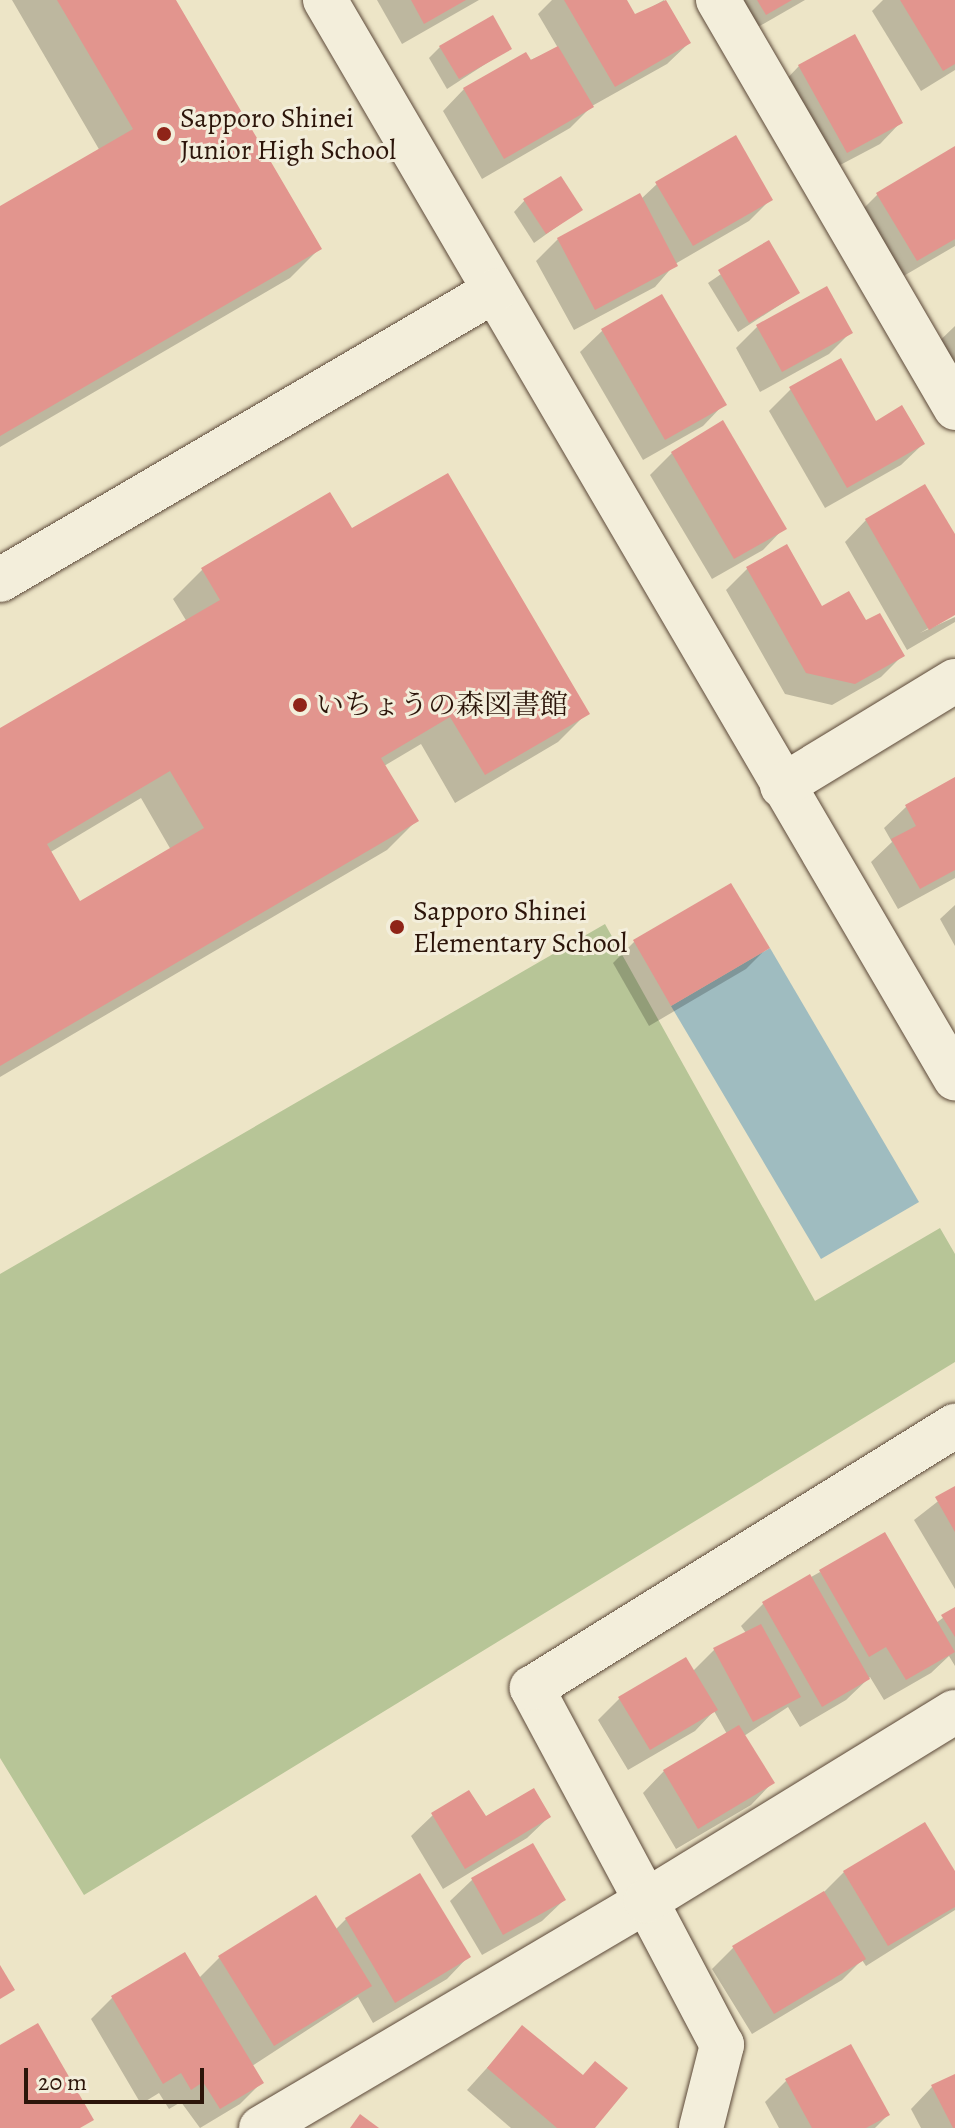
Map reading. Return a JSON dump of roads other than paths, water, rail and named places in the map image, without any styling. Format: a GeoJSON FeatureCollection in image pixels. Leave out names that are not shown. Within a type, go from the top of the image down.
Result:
{"type":"FeatureCollection","features":[{"type":"Feature","properties":{"kind":"street"},"geometry":{"type":"LineString","coordinates":[[325,0],[782,786],[954,1072]]}},
{"type":"Feature","properties":{"kind":"street"},"geometry":{"type":"LineString","coordinates":[[718,0],[955,408]]}},
{"type":"Feature","properties":{"kind":"street"},"geometry":{"type":"LineString","coordinates":[[0,580],[494,291]]}},
{"type":"Feature","properties":{"kind":"street"},"geometry":{"type":"LineString","coordinates":[[782,786],[955,681]]}},
{"type":"Feature","properties":{"kind":"street"},"geometry":{"type":"LineString","coordinates":[[701,2128],[722,2045],[532,1688],[955,1426]]}},
{"type":"Feature","properties":{"kind":"street"},"geometry":{"type":"LineString","coordinates":[[261,2128],[646,1901],[955,1712]]}},
{"type":"Feature","properties":{"kind":"water"},"geometry":{"type":"Polygon","coordinates":[[[770,948],[919,1202],[821,1259],[671,1006],[770,948]]]}},
{"type":"Feature","properties":{"kind":"place","name":"Sapporo Shinei Junior High School"},"geometry":{"type":"Point","coordinates":[164,134]}},
{"type":"Feature","properties":{"kind":"place","name":"いちょうの森図書館"},"geometry":{"type":"Point","coordinates":[300,705]}},
{"type":"Feature","properties":{"kind":"place","name":"Sapporo Shinei Elementary School"},"geometry":{"type":"Point","coordinates":[397,927]}}]}
